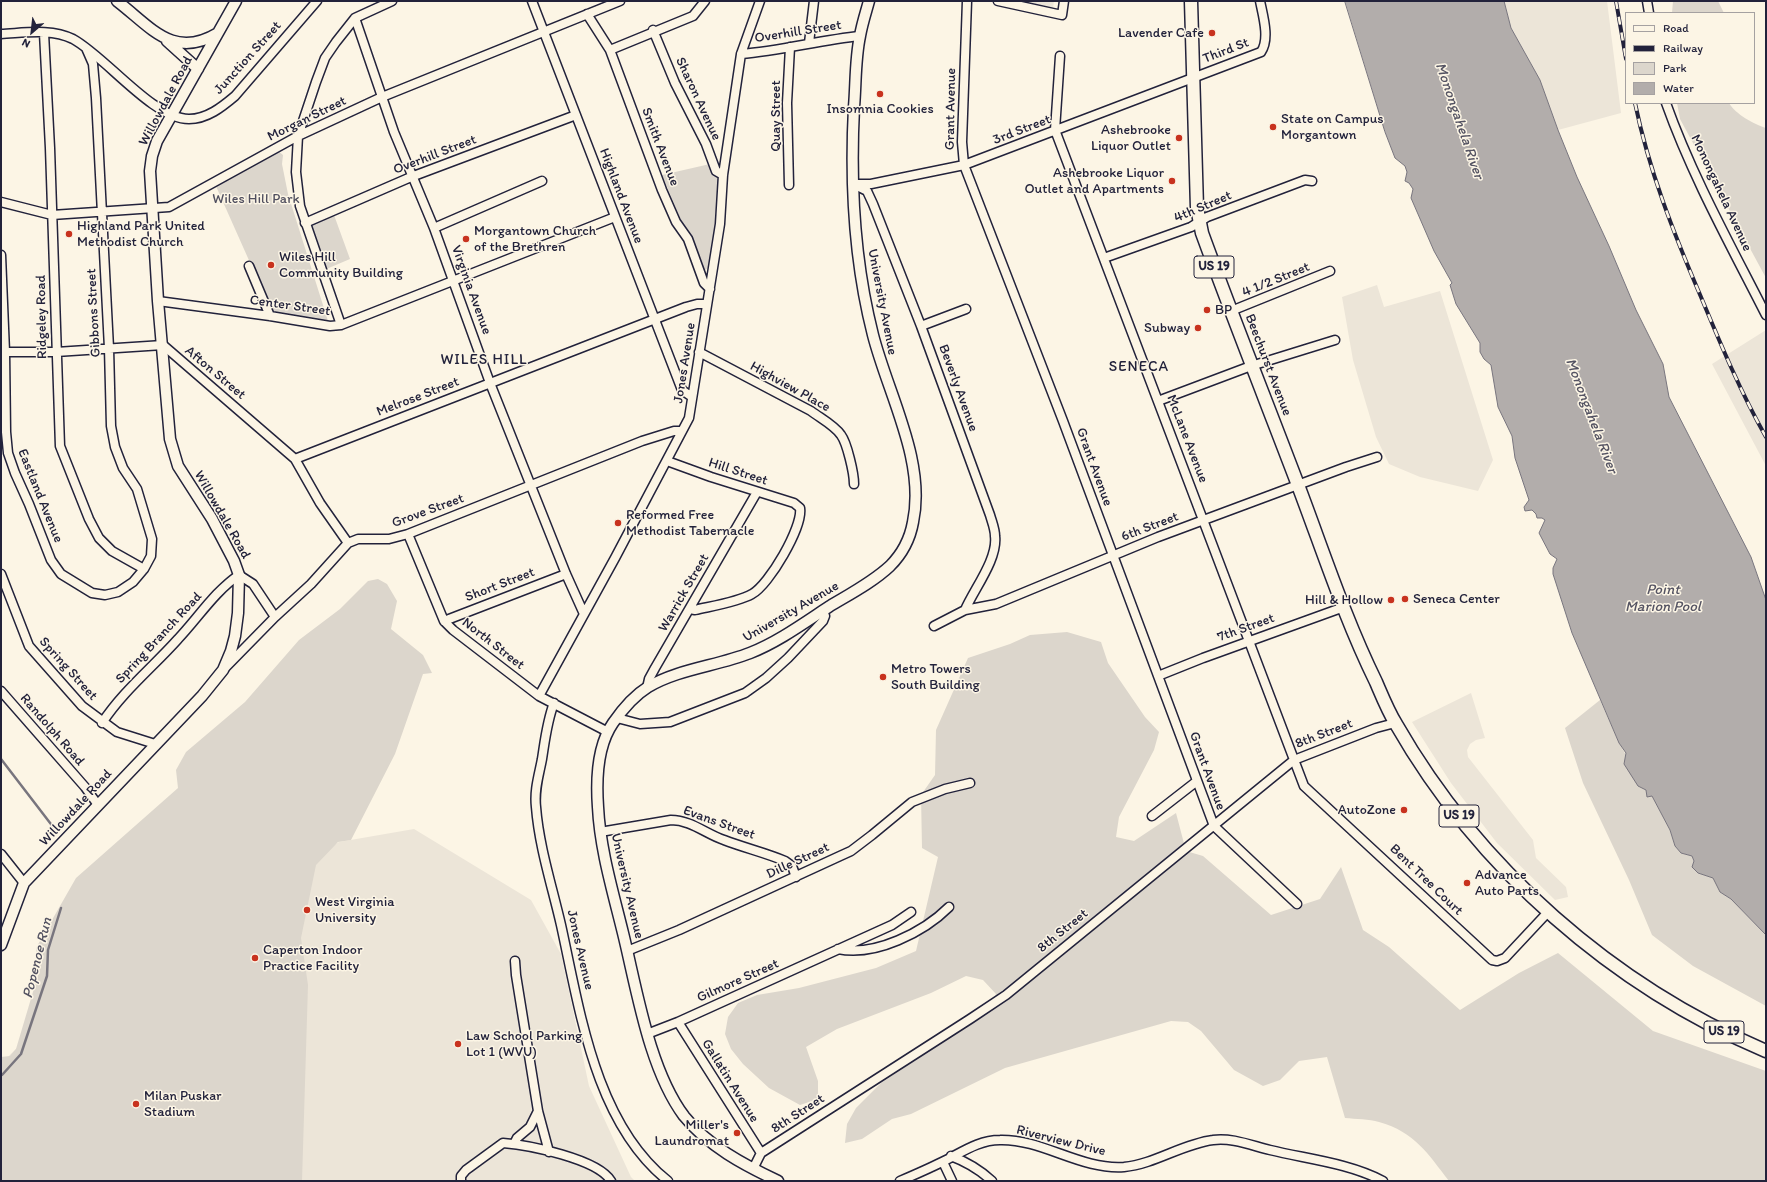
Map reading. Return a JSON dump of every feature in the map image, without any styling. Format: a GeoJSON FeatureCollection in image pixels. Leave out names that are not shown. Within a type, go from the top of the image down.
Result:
{"type":"FeatureCollection","features":[{"type":"Feature","properties":{"kind":"main road","name":"Beechurst Avenue"},"geometry":{"type":"LineString","coordinates":[[1191,1],[1197,208],[1202,234],[1251,366],[1360,648],[1395,723]]}},
{"type":"Feature","properties":{"kind":"main road","name":"US 19"},"geometry":{"type":"LineString","coordinates":[[1395,723],[1428,774],[1458,815],[1503,867],[1549,912],[1602,957],[1640,984],[1725,1033],[1766,1051]]}},
{"type":"Feature","properties":{"kind":"street"},"geometry":{"type":"LineString","coordinates":[[117,1],[161,36],[198,69]]}},
{"type":"Feature","properties":{"kind":"street","name":"Willowdale Road"},"geometry":{"type":"LineString","coordinates":[[1,945],[24,883],[202,696],[223,670],[235,636],[238,613],[239,575],[234,561],[212,518],[178,466],[173,454],[170,439],[158,301],[150,171],[152,156],[157,141],[236,1]]}},
{"type":"Feature","properties":{"kind":"street","name":"Junction Street"},"geometry":{"type":"LineString","coordinates":[[1,34],[44,32],[72,39],[86,48],[152,103],[172,115],[189,119],[204,116],[221,107],[248,81],[317,1]]}},
{"type":"Feature","properties":{"kind":"street"},"geometry":{"type":"LineString","coordinates":[[341,325],[304,223],[297,189],[298,136],[325,58],[355,18],[392,1]]}},
{"type":"Feature","properties":{"kind":"street","name":"Highland Avenue"},"geometry":{"type":"LineString","coordinates":[[532,1],[682,390],[692,397]]}},
{"type":"Feature","properties":{"kind":"street","name":"Morgan Street"},"geometry":{"type":"LineString","coordinates":[[1,202],[52,215],[169,208],[298,136],[382,97],[544,33],[620,1]]}},
{"type":"Feature","properties":{"kind":"street"},"geometry":{"type":"LineString","coordinates":[[610,50],[653,30],[693,16],[705,1]]}},
{"type":"Feature","properties":{"kind":"street","name":"Jones Avenue"},"geometry":{"type":"LineString","coordinates":[[539,696],[689,418],[720,224],[723,175],[742,54],[760,1]]}},
{"type":"Feature","properties":{"kind":"street"},"geometry":{"type":"LineString","coordinates":[[809,43],[814,1]]}},
{"type":"Feature","properties":{"kind":"street","name":"University Avenue"},"geometry":{"type":"LineString","coordinates":[[778,1181],[753,1169],[701,1134],[683,1114],[670,1091],[647,1034],[600,832],[598,806],[599,766],[602,747],[608,732],[617,718],[632,701],[647,688],[670,678],[746,655],[761,648],[875,578],[890,565],[905,547],[912,528],[917,504],[912,462],[904,430],[885,378],[873,336],[858,265],[853,184],[853,136],[860,36],[869,1]]}},
{"type":"Feature","properties":{"kind":"street","name":"Grant Avenue"},"geometry":{"type":"LineString","coordinates":[[967,1],[962,142],[964,165],[1063,420],[1112,556],[1214,826],[1297,904]]}},
{"type":"Feature","properties":{"kind":"street"},"geometry":{"type":"LineString","coordinates":[[998,1],[1062,15],[1064,1]]}},
{"type":"Feature","properties":{"kind":"street","name":"Third St"},"geometry":{"type":"LineString","coordinates":[[1194,76],[1261,52],[1265,47],[1260,1]]}},
{"type":"Feature","properties":{"kind":"street"},"geometry":{"type":"LineString","coordinates":[[1647,1],[1649,12]]}},
{"type":"Feature","properties":{"kind":"street","name":"Smith Avenue"},"geometry":{"type":"LineString","coordinates":[[587,14],[610,50],[662,190],[676,222],[688,240],[704,283],[710,289]]}},
{"type":"Feature","properties":{"kind":"street","name":"Virginia Avenue"},"geometry":{"type":"LineString","coordinates":[[355,18],[411,177],[434,228],[490,383],[566,574],[584,614]]}},
{"type":"Feature","properties":{"kind":"street","name":"Sharon Avenue"},"geometry":{"type":"LineString","coordinates":[[653,30],[675,83],[706,144],[716,171],[723,175]]}},
{"type":"Feature","properties":{"kind":"street","name":"Ridgeley Road"},"geometry":{"type":"LineString","coordinates":[[44,32],[52,215],[58,433],[60,446],[99,538],[112,551],[144,569]]}},
{"type":"Feature","properties":{"kind":"street"},"geometry":{"type":"LineString","coordinates":[[161,36],[176,42],[189,44],[204,42],[218,33]]}},
{"type":"Feature","properties":{"kind":"street","name":"Overhill Street"},"geometry":{"type":"LineString","coordinates":[[742,54],[771,51],[809,43],[860,36]]}},
{"type":"Feature","properties":{"kind":"street","name":"Quay Street"},"geometry":{"type":"LineString","coordinates":[[789,185],[787,110],[790,47]]}},
{"type":"Feature","properties":{"kind":"street","name":"Gibbons Street"},"geometry":{"type":"LineString","coordinates":[[86,48],[93,64],[94,77],[109,348],[111,426],[115,447],[124,468],[137,489],[152,539],[151,556],[144,569]]}},
{"type":"Feature","properties":{"kind":"street","name":"McLane Avenue"},"geometry":{"type":"LineString","coordinates":[[1060,56],[1055,130],[1294,760]]}},
{"type":"Feature","properties":{"kind":"street","name":"3rd Street"},"geometry":{"type":"LineString","coordinates":[[853,184],[871,184],[964,165],[1194,76]]}},
{"type":"Feature","properties":{"kind":"street","name":"Monongahela Avenue"},"geometry":{"type":"LineString","coordinates":[[1666,104],[1675,128],[1692,164],[1766,315]]}},
{"type":"Feature","properties":{"kind":"street","name":"Overhill Street"},"geometry":{"type":"LineString","coordinates":[[304,223],[411,177],[576,115]]}},
{"type":"Feature","properties":{"kind":"street","name":"4th Street"},"geometry":{"type":"LineString","coordinates":[[1104,258],[1191,227],[1207,217],[1306,180],[1312,181]]}},
{"type":"Feature","properties":{"kind":"street"},"geometry":{"type":"LineString","coordinates":[[434,228],[542,181]]}},
{"type":"Feature","properties":{"kind":"street","name":"Beverly Avenue"},"geometry":{"type":"LineString","coordinates":[[853,184],[866,191],[921,326],[990,515],[996,537],[994,550],[986,571],[965,610]]}},
{"type":"Feature","properties":{"kind":"street","name":"Center Street"},"geometry":{"type":"LineString","coordinates":[[158,301],[270,316],[330,326],[341,325],[454,282],[615,217]]}},
{"type":"Feature","properties":{"kind":"street","name":"Eastland Avenue"},"geometry":{"type":"LineString","coordinates":[[1,255],[5,352],[6,432],[8,453],[51,560],[61,574],[77,586],[92,593],[105,595],[118,592],[133,582],[144,569]]}},
{"type":"Feature","properties":{"kind":"street"},"geometry":{"type":"LineString","coordinates":[[249,266],[270,316]]}},
{"type":"Feature","properties":{"kind":"street","name":"4 1/2 Street"},"geometry":{"type":"LineString","coordinates":[[1231,312],[1330,271]]}},
{"type":"Feature","properties":{"kind":"street","name":"Melrose Street"},"geometry":{"type":"LineString","coordinates":[[296,459],[686,307],[697,304],[707,304]]}},
{"type":"Feature","properties":{"kind":"street"},"geometry":{"type":"LineString","coordinates":[[921,326],[966,309]]}},
{"type":"Feature","properties":{"kind":"street"},"geometry":{"type":"LineString","coordinates":[[1158,401],[1251,366],[1335,340]]}},
{"type":"Feature","properties":{"kind":"street","name":"Afton Street"},"geometry":{"type":"LineString","coordinates":[[5,352],[56,352],[163,345],[296,459],[320,503],[348,543]]}},
{"type":"Feature","properties":{"kind":"street","name":"Highview Place"},"geometry":{"type":"LineString","coordinates":[[699,352],[811,411],[827,422],[841,435],[854,473],[854,484]]}},
{"type":"Feature","properties":{"kind":"street","name":"Grove Street"},"geometry":{"type":"LineString","coordinates":[[348,543],[358,539],[389,538],[408,534],[642,441],[682,430]]}},
{"type":"Feature","properties":{"kind":"street","name":"6th Street"},"geometry":{"type":"LineString","coordinates":[[934,626],[965,610],[996,604],[1158,537],[1346,467],[1378,457]]}},
{"type":"Feature","properties":{"kind":"street","name":"Hill Street"},"geometry":{"type":"LineString","coordinates":[[667,461],[794,503],[800,508],[801,515],[798,524],[781,560],[759,588],[752,594],[741,598],[696,610],[690,608]]}},
{"type":"Feature","properties":{"kind":"street","name":"Warrick Street"},"geometry":{"type":"LineString","coordinates":[[647,688],[652,674],[757,492]]}},
{"type":"Feature","properties":{"kind":"street","name":"North Street"},"geometry":{"type":"LineString","coordinates":[[408,534],[444,621],[453,630],[539,696],[608,732]]}},
{"type":"Feature","properties":{"kind":"street"},"geometry":{"type":"LineString","coordinates":[[223,670],[274,617],[312,584],[348,543]]}},
{"type":"Feature","properties":{"kind":"street","name":"Spring Street"},"geometry":{"type":"LineString","coordinates":[[1,574],[29,646],[82,706],[102,723],[117,732],[155,744]]}},
{"type":"Feature","properties":{"kind":"street","name":"Short Street"},"geometry":{"type":"LineString","coordinates":[[444,621],[566,574]]}},
{"type":"Feature","properties":{"kind":"street"},"geometry":{"type":"LineString","coordinates":[[239,575],[253,584],[274,617]]}},
{"type":"Feature","properties":{"kind":"street","name":"Spring Branch Road"},"geometry":{"type":"LineString","coordinates":[[102,723],[110,710],[131,687],[172,646],[223,588],[239,575]]}},
{"type":"Feature","properties":{"kind":"street","name":"7th Street"},"geometry":{"type":"LineString","coordinates":[[1158,676],[1344,607]]}},
{"type":"Feature","properties":{"kind":"street"},"geometry":{"type":"LineString","coordinates":[[617,718],[640,724],[670,722],[745,693],[766,678],[823,621],[825,616],[822,611]]}},
{"type":"Feature","properties":{"kind":"street","name":"Randolph Road"},"geometry":{"type":"LineString","coordinates":[[1,691],[85,787],[98,805]]}},
{"type":"Feature","properties":{"kind":"street","name":"Jones Avenue"},"geometry":{"type":"LineString","coordinates":[[554,703],[548,724],[536,790],[536,806],[541,838],[574,982],[589,1044],[611,1105],[642,1158],[668,1181]]}},
{"type":"Feature","properties":{"kind":"street","name":"8th Street"},"geometry":{"type":"LineString","coordinates":[[761,1153],[970,1020],[1006,994],[1294,760],[1376,728],[1395,723]]}},
{"type":"Feature","properties":{"kind":"street","name":"Bent Tree Court"},"geometry":{"type":"LineString","coordinates":[[1294,760],[1304,786],[1492,960],[1497,961],[1505,958],[1549,912]]}},
{"type":"Feature","properties":{"kind":"street"},"geometry":{"type":"LineString","coordinates":[[1152,816],[1197,781]]}},
{"type":"Feature","properties":{"kind":"street","name":"Dille Street"},"geometry":{"type":"LineString","coordinates":[[627,951],[796,877],[851,851],[912,802],[945,789],[970,783]]}},
{"type":"Feature","properties":{"kind":"street","name":"Evans Street"},"geometry":{"type":"LineString","coordinates":[[600,832],[671,820],[680,820],[690,823],[724,840],[786,861],[792,866],[796,877]]}},
{"type":"Feature","properties":{"kind":"street"},"geometry":{"type":"LineString","coordinates":[[1,854],[24,883]]}},
{"type":"Feature","properties":{"kind":"street","name":"Gilmore Street"},"geometry":{"type":"LineString","coordinates":[[838,949],[849,952],[900,940],[927,926],[949,907]]}},
{"type":"Feature","properties":{"kind":"street","name":"Gilmore Street"},"geometry":{"type":"LineString","coordinates":[[647,1034],[678,1022],[892,925],[911,912]]}},
{"type":"Feature","properties":{"kind":"street"},"geometry":{"type":"LineString","coordinates":[[515,961],[538,1112],[549,1152]]}},
{"type":"Feature","properties":{"kind":"street","name":"Gallatin Avenue"},"geometry":{"type":"LineString","coordinates":[[678,1022],[761,1153]]}},
{"type":"Feature","properties":{"kind":"street"},"geometry":{"type":"LineString","coordinates":[[514,1144],[517,1138],[530,1127],[538,1112]]}},
{"type":"Feature","properties":{"kind":"street","name":"Riverview Drive"},"geometry":{"type":"LineString","coordinates":[[900,1181],[986,1141],[1015,1141],[1085,1163],[1123,1167],[1141,1164],[1180,1149],[1216,1139],[1237,1142],[1338,1165],[1383,1181]]}},
{"type":"Feature","properties":{"kind":"street"},"geometry":{"type":"LineString","coordinates":[[461,1181],[461,1176],[466,1170],[503,1143],[514,1144],[572,1157],[597,1168],[609,1176],[611,1181]]}},
{"type":"Feature","properties":{"kind":"street"},"geometry":{"type":"LineString","coordinates":[[753,1169],[761,1153]]}},
{"type":"Feature","properties":{"kind":"street"},"geometry":{"type":"LineString","coordinates":[[951,1156],[964,1160],[992,1181]]}},
{"type":"Feature","properties":{"kind":"street"},"geometry":{"type":"LineString","coordinates":[[943,1162],[952,1181]]}},
{"type":"Feature","properties":{"kind":"shaded area"},"geometry":{"type":"Polygon","coordinates":[[[1011,1],[1054,1],[1053,8],[1011,1]]]}},
{"type":"Feature","properties":{"kind":"shaded area"},"geometry":{"type":"Polygon","coordinates":[[[1504,1],[1607,1],[1621,113],[1558,130],[1540,80],[1511,28],[1504,1]]]}},
{"type":"Feature","properties":{"kind":"shaded area"},"geometry":{"type":"Polygon","coordinates":[[[1377,285],[1384,307],[1440,291],[1493,460],[1478,491],[1420,477],[1389,464],[1376,437],[1353,360],[1342,297],[1377,285]]]}},
{"type":"Feature","properties":{"kind":"shaded area"},"geometry":{"type":"Polygon","coordinates":[[[1766,330],[1766,466],[1712,364],[1766,330]]]}},
{"type":"Feature","properties":{"kind":"shaded area"},"geometry":{"type":"Polygon","coordinates":[[[1471,693],[1485,738],[1476,740],[1470,744],[1467,750],[1468,757],[1533,840],[1536,858],[1566,887],[1568,897],[1555,900],[1497,843],[1451,783],[1412,722],[1471,693]]]}},
{"type":"Feature","properties":{"kind":"shaded area","name":"West Virginia University"},"geometry":{"type":"Polygon","coordinates":[[[414,829],[531,900],[561,954],[589,1086],[631,1177],[635,1181],[1,1181],[1,1064],[55,1009],[339,842],[414,829]]]}},
{"type":"Feature","properties":{"kind":"green space"},"geometry":{"type":"Polygon","coordinates":[[[1673,1],[1718,1],[1724,12],[1672,12],[1673,1]]]}},
{"type":"Feature","properties":{"kind":"green space"},"geometry":{"type":"Polygon","coordinates":[[[1677,104],[1730,104],[1745,118],[1766,128],[1766,278],[1680,119],[1677,104]]]}},
{"type":"Feature","properties":{"kind":"green space","name":"Wiles Hill Park"},"geometry":{"type":"Polygon","coordinates":[[[277,150],[283,155],[282,164],[288,194],[328,321],[272,312],[215,184],[277,150]]]}},
{"type":"Feature","properties":{"kind":"green space"},"geometry":{"type":"Polygon","coordinates":[[[710,164],[720,176],[717,214],[709,267],[703,272],[662,175],[710,164]]]}},
{"type":"Feature","properties":{"kind":"green space"},"geometry":{"type":"Polygon","coordinates":[[[334,215],[350,259],[324,270],[308,225],[334,215]]]}},
{"type":"Feature","properties":{"kind":"green space"},"geometry":{"type":"Polygon","coordinates":[[[378,579],[387,584],[397,601],[391,629],[423,655],[432,673],[423,674],[395,754],[351,840],[338,842],[316,865],[301,938],[308,985],[302,1181],[1,1181],[1,1057],[10,1056],[16,1049],[38,975],[36,948],[76,878],[178,788],[176,770],[186,752],[245,702],[299,640],[340,609],[368,581],[378,579]]]}},
{"type":"Feature","properties":{"kind":"green space"},"geometry":{"type":"Polygon","coordinates":[[[1067,632],[1101,642],[1108,663],[1145,717],[1159,732],[1154,750],[1119,817],[1116,837],[1134,841],[1176,813],[1186,851],[1203,856],[1271,915],[1320,899],[1341,867],[1363,930],[1389,947],[1460,1010],[1519,973],[1558,953],[1653,1031],[1766,1071],[1766,1181],[1449,1181],[1420,1145],[1402,1132],[1391,1126],[1375,1121],[1345,1118],[1327,1057],[1299,1061],[1280,1080],[1263,1086],[1234,1070],[1201,1031],[1188,1022],[1171,1021],[1005,1068],[911,1114],[892,1119],[862,1139],[845,1143],[847,1124],[856,1108],[881,1083],[989,1011],[996,994],[983,980],[966,976],[931,993],[837,1029],[806,1047],[818,1081],[818,1099],[800,1105],[769,1088],[743,1064],[731,1049],[725,1034],[728,1017],[738,1003],[757,995],[799,988],[876,968],[916,951],[938,857],[922,848],[921,795],[935,775],[936,730],[968,658],[1010,644],[1030,635],[1067,632]]]}},
{"type":"Feature","properties":{"kind":"green space"},"geometry":{"type":"Polygon","coordinates":[[[1600,700],[1619,743],[1646,790],[1652,796],[1670,830],[1675,846],[1681,853],[1692,856],[1698,873],[1713,878],[1720,892],[1731,899],[1766,935],[1766,1006],[1693,966],[1652,935],[1629,880],[1583,783],[1565,728],[1600,700]]]}},
{"type":"Feature","properties":{"kind":"water","name":"Point Marion Pool"},"geometry":{"type":"Polygon","coordinates":[[[1345,1],[1504,1],[1511,28],[1540,80],[1577,177],[1609,246],[1636,310],[1663,364],[1669,397],[1751,557],[1766,600],[1766,935],[1731,899],[1720,892],[1713,878],[1698,873],[1692,867],[1694,861],[1692,856],[1681,853],[1675,846],[1670,830],[1652,796],[1647,797],[1646,790],[1638,786],[1624,764],[1626,753],[1619,743],[1572,633],[1553,574],[1553,568],[1557,559],[1550,554],[1539,533],[1545,520],[1542,518],[1537,518],[1536,514],[1532,510],[1525,511],[1524,507],[1529,500],[1515,458],[1512,436],[1498,407],[1491,365],[1484,359],[1480,352],[1480,343],[1456,304],[1450,285],[1452,283],[1434,251],[1411,198],[1413,189],[1409,183],[1405,181],[1407,172],[1405,166],[1395,158],[1385,132],[1345,1]]]}},
{"type":"Feature","properties":{"kind":"waterway","name":"Popenoe Run"},"geometry":{"type":"LineString","coordinates":[[1,759],[57,832]]}},
{"type":"Feature","properties":{"kind":"waterway","name":"Popenoe Run"},"geometry":{"type":"LineString","coordinates":[[2,1075],[21,1054],[47,976],[48,950],[61,908]]}},
{"type":"Feature","properties":{"kind":"railway"},"geometry":{"type":"LineString","coordinates":[[1616,1],[1625,53]]}},
{"type":"Feature","properties":{"kind":"railway"},"geometry":{"type":"LineString","coordinates":[[1635,104],[1647,153],[1681,250],[1716,333],[1748,403],[1766,437]]}},
{"type":"Feature","properties":{"kind":"place","name":"Lavender Cafe"},"geometry":{"type":"Point","coordinates":[1212,33]}},
{"type":"Feature","properties":{"kind":"place","name":"Insomnia Cookies"},"geometry":{"type":"Point","coordinates":[880,94]}},
{"type":"Feature","properties":{"kind":"place","name":"State on Campus Morgantown"},"geometry":{"type":"Point","coordinates":[1273,127]}},
{"type":"Feature","properties":{"kind":"place","name":"Ashebrooke Liquor Outlet"},"geometry":{"type":"Point","coordinates":[1179,138]}},
{"type":"Feature","properties":{"kind":"place","name":"Ashebrooke Liquor Outlet and Apartments"},"geometry":{"type":"Point","coordinates":[1172,181]}},
{"type":"Feature","properties":{"kind":"place","name":"Highland Park United Methodist Church"},"geometry":{"type":"Point","coordinates":[69,234]}},
{"type":"Feature","properties":{"kind":"place","name":"Morgantown Church of the Brethren"},"geometry":{"type":"Point","coordinates":[466,239]}},
{"type":"Feature","properties":{"kind":"place","name":"Wiles Hill Community Building"},"geometry":{"type":"Point","coordinates":[271,265]}},
{"type":"Feature","properties":{"kind":"place","name":"BP"},"geometry":{"type":"Point","coordinates":[1207,310]}},
{"type":"Feature","properties":{"kind":"place","name":"Subway"},"geometry":{"type":"Point","coordinates":[1198,328]}},
{"type":"Feature","properties":{"kind":"place","name":"Reformed Free Methodist Tabernacle"},"geometry":{"type":"Point","coordinates":[618,523]}},
{"type":"Feature","properties":{"kind":"place","name":"Seneca Center"},"geometry":{"type":"Point","coordinates":[1405,599]}},
{"type":"Feature","properties":{"kind":"place","name":"Hill & Hollow"},"geometry":{"type":"Point","coordinates":[1391,600]}},
{"type":"Feature","properties":{"kind":"place","name":"Metro Towers South Building"},"geometry":{"type":"Point","coordinates":[883,677]}},
{"type":"Feature","properties":{"kind":"place","name":"AutoZone"},"geometry":{"type":"Point","coordinates":[1404,810]}},
{"type":"Feature","properties":{"kind":"place","name":"Advance Auto Parts"},"geometry":{"type":"Point","coordinates":[1467,883]}},
{"type":"Feature","properties":{"kind":"place","name":"West Virginia University"},"geometry":{"type":"Point","coordinates":[307,910]}},
{"type":"Feature","properties":{"kind":"place","name":"Caperton Indoor Practice Facility"},"geometry":{"type":"Point","coordinates":[255,958]}},
{"type":"Feature","properties":{"kind":"place","name":"Law School Parking Lot 1 (WVU)"},"geometry":{"type":"Point","coordinates":[458,1044]}},
{"type":"Feature","properties":{"kind":"place","name":"Milan Puskar Stadium"},"geometry":{"type":"Point","coordinates":[136,1104]}},
{"type":"Feature","properties":{"kind":"place","name":"Miller's Laundromat"},"geometry":{"type":"Point","coordinates":[737,1133]}},
{"type":"Feature","properties":{"kind":"district","name":"WILES HILL"},"geometry":{"type":"Point","coordinates":[484,360]}},
{"type":"Feature","properties":{"kind":"district","name":"SENECA"},"geometry":{"type":"Point","coordinates":[1139,367]}},
{"type":"Feature","properties":{"kind":"water label","name":"Monongahela River"},"geometry":{"type":"Point","coordinates":[1459,121]}},
{"type":"Feature","properties":{"kind":"water label","name":"Monongahela River"},"geometry":{"type":"Point","coordinates":[1591,416]}}]}
